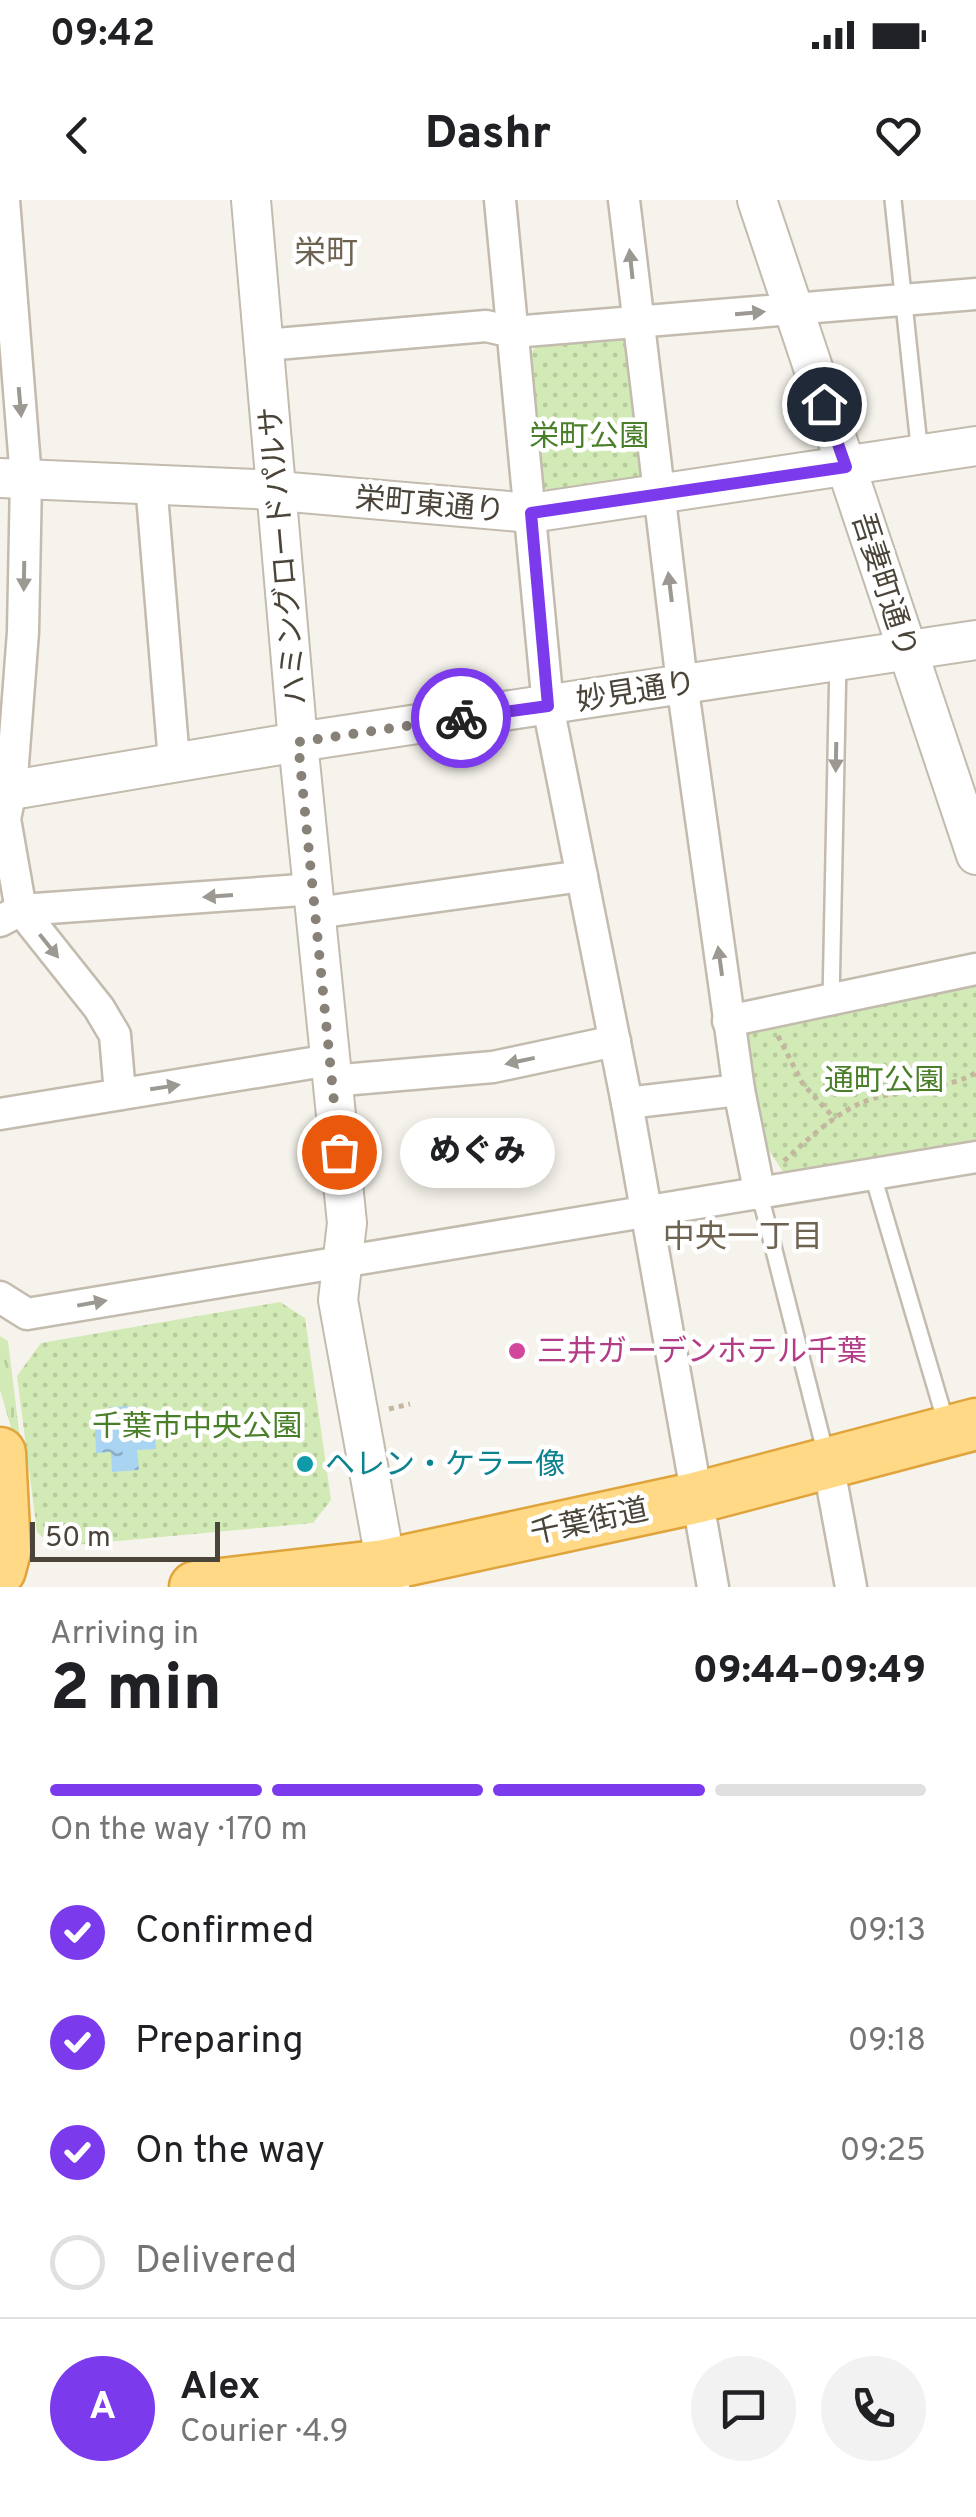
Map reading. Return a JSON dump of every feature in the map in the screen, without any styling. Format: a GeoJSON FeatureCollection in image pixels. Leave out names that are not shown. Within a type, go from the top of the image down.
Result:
{"type":"FeatureCollection","features":[{"type":"Feature","properties":{"kind":"highway","name":"千葉街道"},"geometry":{"type":"LineString","coordinates":[[195,1587],[388,1576],[962,1427]]}},
{"type":"Feature","properties":{"kind":"highway"},"geometry":{"type":"LineString","coordinates":[[0,1452],[6,1551],[0,1570]]}},
{"type":"Feature","properties":{"kind":"street"},"geometry":{"type":"LineString","coordinates":[[4,200],[13,478],[6,791],[10,916],[99,1008],[115,1036],[120,1094]]}},
{"type":"Feature","properties":{"kind":"street","name":"ハミングロードパルサ"},"geometry":{"type":"LineString","coordinates":[[251,200],[298,742],[347,1223],[338,1300],[388,1576]]}},
{"type":"Feature","properties":{"kind":"street"},"geometry":{"type":"LineString","coordinates":[[500,200],[548,706],[627,1103],[713,1587]]}},
{"type":"Feature","properties":{"kind":"street"},"geometry":{"type":"LineString","coordinates":[[624,200],[658,496],[728,1022],[760,1195]]}},
{"type":"Feature","properties":{"kind":"street","name":"吾妻町通り"},"geometry":{"type":"LineString","coordinates":[[757,200],[976,856]]}},
{"type":"Feature","properties":{"kind":"street"},"geometry":{"type":"LineString","coordinates":[[265,346],[486,326],[513,332],[976,294]]}},
{"type":"Feature","properties":{"kind":"street","name":"栄町東通り"},"geometry":{"type":"LineString","coordinates":[[13,478],[278,491],[531,513],[920,455],[975,453]]}},
{"type":"Feature","properties":{"kind":"street"},"geometry":{"type":"LineString","coordinates":[[151,483],[174,761]]}},
{"type":"Feature","properties":{"kind":"street","name":"妙見通り"},"geometry":{"type":"LineString","coordinates":[[6,791],[174,761],[976,640]]}},
{"type":"Feature","properties":{"kind":"street"},"geometry":{"type":"LineString","coordinates":[[10,916],[316,901],[582,876]]}},
{"type":"Feature","properties":{"kind":"street"},"geometry":{"type":"LineString","coordinates":[[728,1022],[976,970]]}},
{"type":"Feature","properties":{"kind":"street"},"geometry":{"type":"LineString","coordinates":[[0,1114],[120,1094],[330,1071],[493,1067],[615,1041]]}},
{"type":"Feature","properties":{"kind":"street"},"geometry":{"type":"LineString","coordinates":[[627,1103],[739,1090]]}},
{"type":"Feature","properties":{"kind":"street"},"geometry":{"type":"LineString","coordinates":[[0,1297],[28,1314],[976,1157]]}},
{"type":"Feature","properties":{"kind":"street"},"geometry":{"type":"LineString","coordinates":[[828,1463],[851,1587]]}},
{"type":"Feature","properties":{"kind":"lane"},"geometry":{"type":"LineString","coordinates":[[893,200],[920,455]]}},
{"type":"Feature","properties":{"kind":"lane"},"geometry":{"type":"LineString","coordinates":[[832,1002],[838,660]]}},
{"type":"Feature","properties":{"kind":"lane"},"geometry":{"type":"LineString","coordinates":[[872,1176],[962,1427]]}},
{"type":"Feature","properties":{"kind":"lane"},"geometry":{"type":"LineString","coordinates":[[760,1195],[828,1463]]}},
{"type":"Feature","properties":{"kind":"path"},"geometry":{"type":"LineString","coordinates":[[770,1014],[804,1084],[835,1119]]}},
{"type":"Feature","properties":{"kind":"path"},"geometry":{"type":"LineString","coordinates":[[760,1195],[777,1166],[861,1103],[914,1088],[968,1079],[976,1072]]}},
{"type":"Feature","properties":{"kind":"path"},"geometry":{"type":"LineString","coordinates":[[389,1408],[410,1404]]}},
{"type":"Feature","properties":{"kind":"green space","name":"栄町公園"},"geometry":{"type":"Polygon","coordinates":[[[620,334],[630,339],[646,473],[638,484],[553,495],[540,484],[529,356],[541,340],[620,334]]]}},
{"type":"Feature","properties":{"kind":"green space","name":"通町公園"},"geometry":{"type":"Polygon","coordinates":[[[976,979],[976,1144],[787,1178],[768,1149],[744,1038],[755,1026],[976,979]]]}},
{"type":"Feature","properties":{"kind":"green space","name":"千葉市中央公園"},"geometry":{"type":"Polygon","coordinates":[[[280,1302],[305,1318],[331,1500],[313,1523],[53,1547],[37,1532],[17,1376],[41,1343],[280,1302]]]}},
{"type":"Feature","properties":{"kind":"green space"},"geometry":{"type":"Polygon","coordinates":[[[0,1336],[8,1341],[33,1545],[28,1545],[21,1461],[0,1390],[0,1336]]]}},
{"type":"Feature","properties":{"kind":"water"},"geometry":{"type":"Polygon","coordinates":[[[135,1406],[136,1422],[154,1421],[156,1449],[137,1450],[139,1470],[112,1472],[111,1452],[96,1453],[95,1425],[110,1424],[109,1407],[135,1406]]]}},
{"type":"Feature","properties":{"kind":"way so far"},"geometry":{"type":"LineString","coordinates":[[339,1152],[298,742],[461,718]]}},
{"type":"Feature","properties":{"kind":"place","name":"めぐみ"},"geometry":{"type":"Point","coordinates":[339,1152]}},
{"type":"Feature","properties":{"kind":"place","name":"三井ガーデンホテル千葉"},"geometry":{"type":"Point","coordinates":[517,1351]}},
{"type":"Feature","properties":{"kind":"place","name":"ヘレン・ケラー像"},"geometry":{"type":"Point","coordinates":[305,1464]}},
{"type":"Feature","properties":{"kind":"district","name":"栄町"},"geometry":{"type":"Point","coordinates":[326,252]}},
{"type":"Feature","properties":{"kind":"district","name":"中央一丁目"},"geometry":{"type":"Point","coordinates":[743,1236]}},
{"type":"Feature","properties":{"kind":"route"},"geometry":{"type":"LineString","coordinates":[[461,718],[548,706],[531,513],[846,467],[824,404]]}}]}
